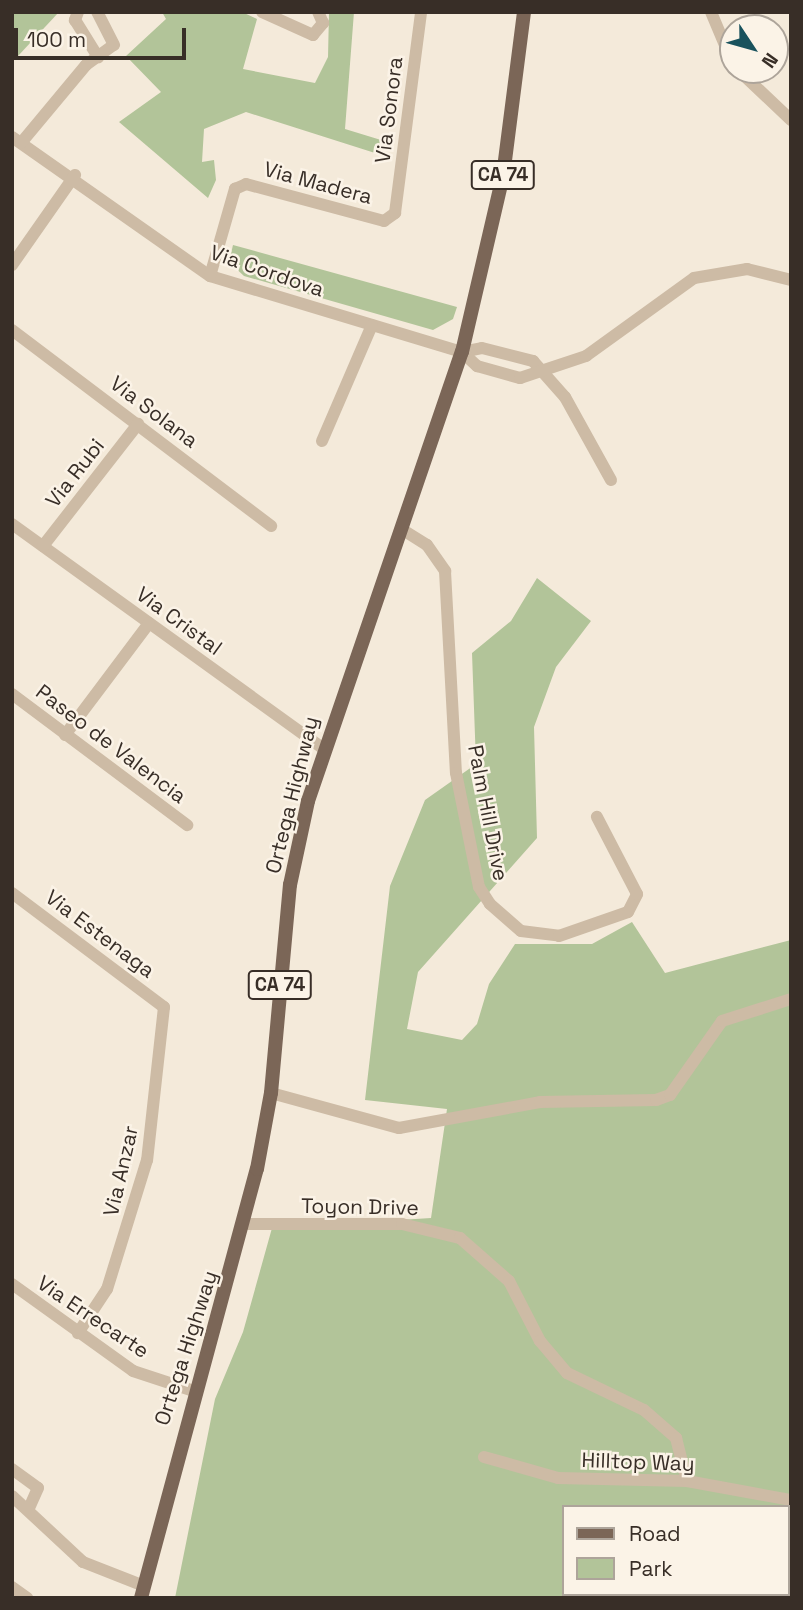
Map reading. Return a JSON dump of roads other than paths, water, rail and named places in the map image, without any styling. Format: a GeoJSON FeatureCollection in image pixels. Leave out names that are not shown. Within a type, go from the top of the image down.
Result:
{"type":"FeatureCollection","features":[{"type":"Feature","properties":{"kind":"main road","name":"Ortega Highway"},"geometry":{"type":"LineString","coordinates":[[142,1592],[194,1391],[246,1224],[271,1093],[290,885],[323,748],[403,530],[462,352],[503,176],[524,12]]}},
{"type":"Feature","properties":{"kind":"street"},"geometry":{"type":"LineString","coordinates":[[78,12],[75,20],[98,57]]}},
{"type":"Feature","properties":{"kind":"street"},"geometry":{"type":"LineString","coordinates":[[17,140],[98,57],[114,45],[97,12]]}},
{"type":"Feature","properties":{"kind":"street"},"geometry":{"type":"LineString","coordinates":[[262,12],[313,35],[323,23],[320,13]]}},
{"type":"Feature","properties":{"kind":"street","name":"Via Sonora"},"geometry":{"type":"LineString","coordinates":[[395,213],[421,12]]}},
{"type":"Feature","properties":{"kind":"street"},"geometry":{"type":"LineString","coordinates":[[711,12],[719,31]]}},
{"type":"Feature","properties":{"kind":"street"},"geometry":{"type":"LineString","coordinates":[[753,84],[791,120]]}},
{"type":"Feature","properties":{"kind":"street","name":"Via Cordova"},"geometry":{"type":"LineString","coordinates":[[17,140],[75,175],[160,246],[210,276],[462,352]]}},
{"type":"Feature","properties":{"kind":"street"},"geometry":{"type":"LineString","coordinates":[[12,264],[75,175]]}},
{"type":"Feature","properties":{"kind":"street","name":"Via Madera"},"geometry":{"type":"LineString","coordinates":[[210,276],[236,189],[246,184],[384,221],[395,213]]}},
{"type":"Feature","properties":{"kind":"street"},"geometry":{"type":"LineString","coordinates":[[462,352],[477,366],[520,378],[546,370],[625,332],[655,301],[694,278],[747,269],[791,280]]}},
{"type":"Feature","properties":{"kind":"street"},"geometry":{"type":"LineString","coordinates":[[322,441],[372,325]]}},
{"type":"Feature","properties":{"kind":"street","name":"Via Solana"},"geometry":{"type":"LineString","coordinates":[[12,330],[271,526]]}},
{"type":"Feature","properties":{"kind":"street"},"geometry":{"type":"LineString","coordinates":[[462,352],[482,348],[546,370],[611,480]]}},
{"type":"Feature","properties":{"kind":"street","name":"Via Rubi"},"geometry":{"type":"LineString","coordinates":[[43,546],[138,424]]}},
{"type":"Feature","properties":{"kind":"street","name":"Via Cristal"},"geometry":{"type":"LineString","coordinates":[[12,524],[323,748]]}},
{"type":"Feature","properties":{"kind":"street","name":"Palm Hill Drive"},"geometry":{"type":"LineString","coordinates":[[403,530],[427,545],[445,571],[456,773],[479,887],[490,904],[520,931],[559,936],[628,912],[637,894],[597,817]]}},
{"type":"Feature","properties":{"kind":"street"},"geometry":{"type":"LineString","coordinates":[[65,735],[149,623]]}},
{"type":"Feature","properties":{"kind":"street","name":"Paseo de Valencia"},"geometry":{"type":"LineString","coordinates":[[12,694],[187,825]]}},
{"type":"Feature","properties":{"kind":"street","name":"Via Estenaga"},"geometry":{"type":"LineString","coordinates":[[12,893],[164,1007]]}},
{"type":"Feature","properties":{"kind":"street"},"geometry":{"type":"LineString","coordinates":[[271,1093],[399,1128],[540,1102],[656,1100],[670,1096],[722,1021],[791,999]]}},
{"type":"Feature","properties":{"kind":"street","name":"Via Anzar"},"geometry":{"type":"LineString","coordinates":[[78,1333],[107,1289],[147,1160],[164,1007]]}},
{"type":"Feature","properties":{"kind":"street","name":"Toyon Drive"},"geometry":{"type":"LineString","coordinates":[[246,1224],[370,1222],[460,1238],[509,1281],[540,1341],[567,1373],[644,1410],[676,1438],[687,1462],[687,1480]]}},
{"type":"Feature","properties":{"kind":"street","name":"Via Errecarte"},"geometry":{"type":"LineString","coordinates":[[12,1284],[133,1371],[194,1391]]}},
{"type":"Feature","properties":{"kind":"street","name":"Hilltop Way"},"geometry":{"type":"LineString","coordinates":[[484,1457],[595,1483],[687,1480],[791,1500]]}},
{"type":"Feature","properties":{"kind":"street"},"geometry":{"type":"LineString","coordinates":[[12,1469],[38,1488],[29,1508]]}},
{"type":"Feature","properties":{"kind":"street"},"geometry":{"type":"LineString","coordinates":[[12,1496],[29,1508],[83,1562],[142,1592]]}},
{"type":"Feature","properties":{"kind":"street"},"geometry":{"type":"LineString","coordinates":[[12,1587],[27,1598]]}}]}
